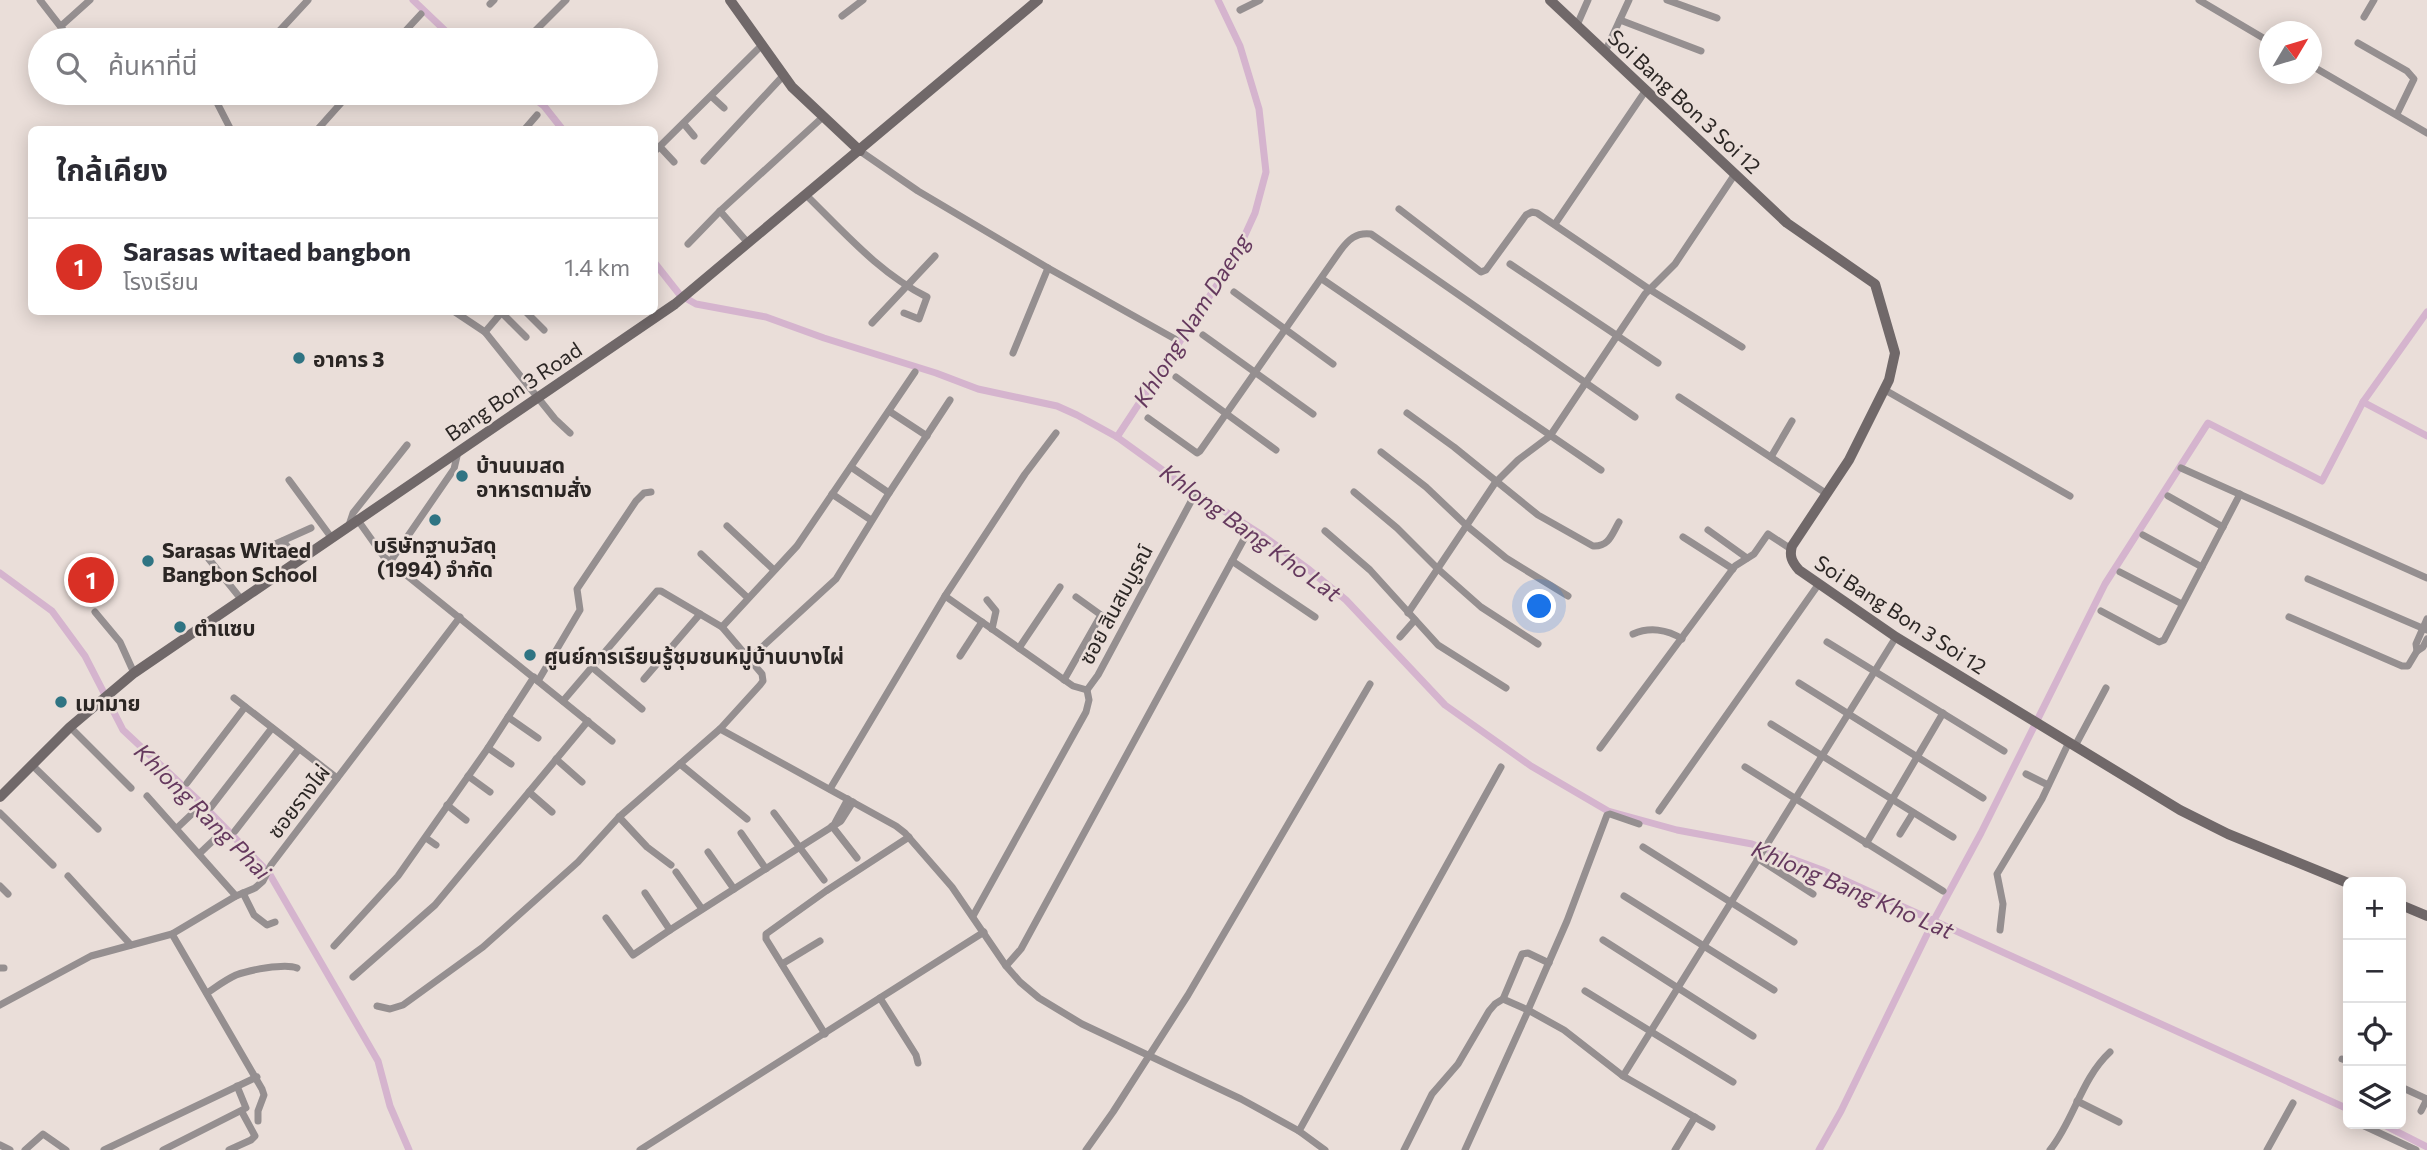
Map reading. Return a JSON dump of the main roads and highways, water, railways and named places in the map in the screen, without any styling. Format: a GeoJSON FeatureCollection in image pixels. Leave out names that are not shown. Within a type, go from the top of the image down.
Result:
{"type":"FeatureCollection","features":[{"type":"Feature","properties":{"kind":"waterway","name":"Khlong Bang Kho Lat"},"geometry":{"type":"LineString","coordinates":[[413,0],[442,28]]}},
{"type":"Feature","properties":{"kind":"waterway","name":"Khlong Nam Daeng"},"geometry":{"type":"LineString","coordinates":[[1117,437],[1234,259],[1255,213],[1266,172],[1259,109],[1240,46],[1218,0]]}},
{"type":"Feature","properties":{"kind":"waterway","name":"Khlong Bang Kho Lat"},"geometry":{"type":"LineString","coordinates":[[543,105],[560,126]]}},
{"type":"Feature","properties":{"kind":"waterway","name":"Khlong Bang Kho Lat"},"geometry":{"type":"LineString","coordinates":[[658,267],[680,295],[696,304],[766,317],[978,389],[1057,406],[1117,437],[1307,568],[1346,600],[1445,705],[1531,766],[1608,811],[1677,830],[1752,844],[1822,870],[2343,1107]]}},
{"type":"Feature","properties":{"kind":"waterway"},"geometry":{"type":"LineString","coordinates":[[2427,312],[2363,402],[2427,436]]}},
{"type":"Feature","properties":{"kind":"waterway"},"geometry":{"type":"LineString","coordinates":[[1819,1150],[2105,584],[2208,423],[2322,481],[2363,402]]}},
{"type":"Feature","properties":{"kind":"waterway","name":"Khlong Rang Phai"},"geometry":{"type":"LineString","coordinates":[[0,573],[52,611],[85,656],[123,730],[198,800],[269,873],[378,1061],[390,1106],[409,1150]]}},
{"type":"Feature","properties":{"kind":"waterway","name":"Khlong Bang Kho Lat"},"geometry":{"type":"LineString","coordinates":[[2392,1129],[2427,1147]]}},
{"type":"Feature","properties":{"kind":"place","name":"อาคาร 3"},"geometry":{"type":"Point","coordinates":[299,358]}},
{"type":"Feature","properties":{"kind":"place","name":"บ้านนมสด อาหารตามสั่ง"},"geometry":{"type":"Point","coordinates":[462,476]}},
{"type":"Feature","properties":{"kind":"place","name":"บริษัทฐานวัสดุ (1994) จำกัด"},"geometry":{"type":"Point","coordinates":[435,520]}},
{"type":"Feature","properties":{"kind":"place","name":"Sarasas Witaed Bangbon School"},"geometry":{"type":"Point","coordinates":[148,561]}},
{"type":"Feature","properties":{"kind":"place","name":"Sarasas witaed bangbon"},"geometry":{"type":"Point","coordinates":[91,580]}},
{"type":"Feature","properties":{"kind":"place","name":"ตำแซบ"},"geometry":{"type":"Point","coordinates":[180,627]}},
{"type":"Feature","properties":{"kind":"place","name":"ศูนย์การเรียนรู้ชุมชนหมู่บ้านบางไผ่"},"geometry":{"type":"Point","coordinates":[530,655]}},
{"type":"Feature","properties":{"kind":"place","name":"เมามาย"},"geometry":{"type":"Point","coordinates":[61,702]}}]}
